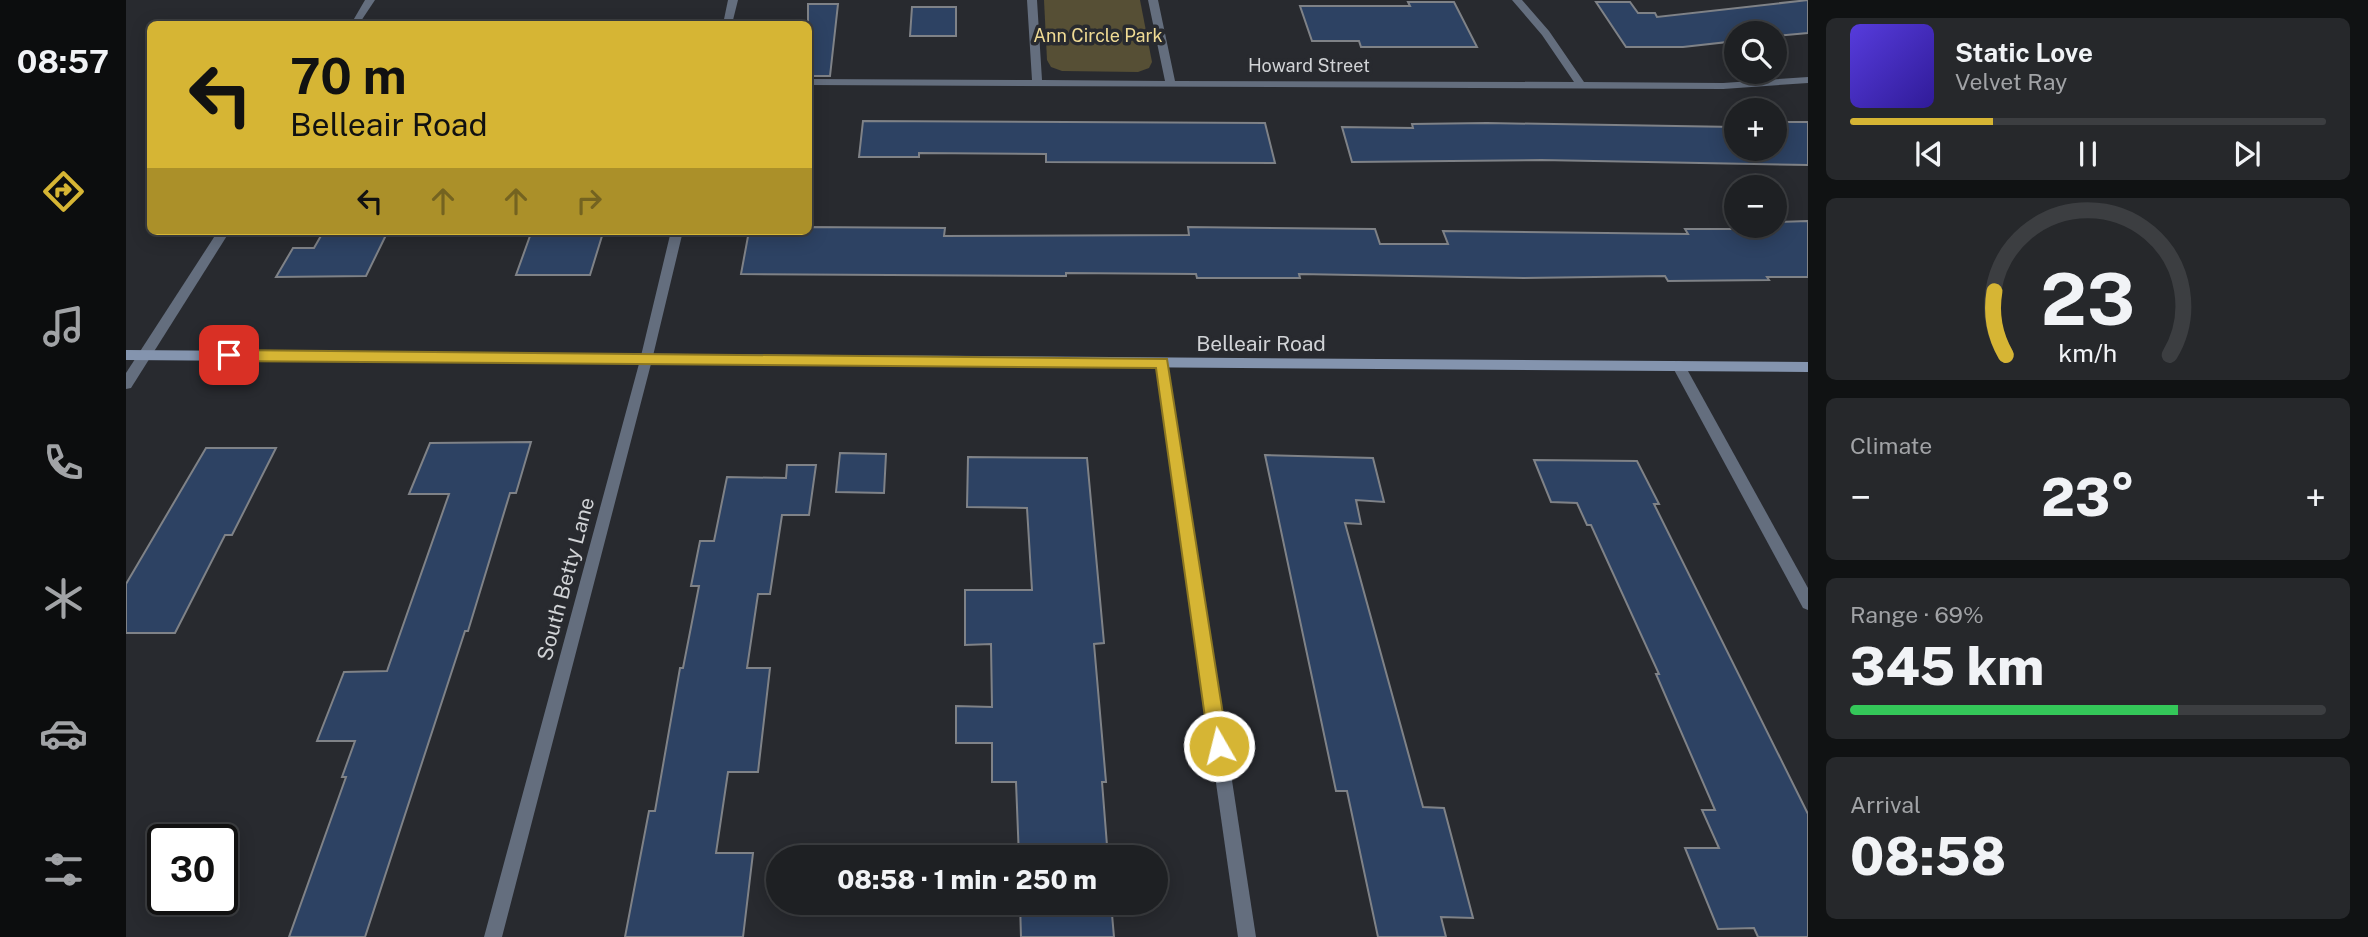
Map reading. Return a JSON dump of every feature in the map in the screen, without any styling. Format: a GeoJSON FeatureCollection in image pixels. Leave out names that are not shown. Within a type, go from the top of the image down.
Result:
{"type":"FeatureCollection","features":[{"type":"Feature","properties":{"kind":"main road","name":"Belleair Road"},"geometry":{"type":"LineString","coordinates":[[126,355],[1808,368]]}},
{"type":"Feature","properties":{"kind":"street"},"geometry":{"type":"LineString","coordinates":[[357,21],[370,0]]}},
{"type":"Feature","properties":{"kind":"street"},"geometry":{"type":"LineString","coordinates":[[728,21],[733,0]]}},
{"type":"Feature","properties":{"kind":"street"},"geometry":{"type":"LineString","coordinates":[[1032,0],[1037,82]]}},
{"type":"Feature","properties":{"kind":"street"},"geometry":{"type":"LineString","coordinates":[[1153,0],[1170,82]]}},
{"type":"Feature","properties":{"kind":"street"},"geometry":{"type":"LineString","coordinates":[[1517,0],[1546,33],[1581,85]]}},
{"type":"Feature","properties":{"kind":"street","name":"Howard Street"},"geometry":{"type":"LineString","coordinates":[[812,82],[1723,86],[1808,80]]}},
{"type":"Feature","properties":{"kind":"street"},"geometry":{"type":"LineString","coordinates":[[126,384],[221,235]]}},
{"type":"Feature","properties":{"kind":"street","name":"South Betty Lane"},"geometry":{"type":"LineString","coordinates":[[493,937],[646,360],[676,235]]}},
{"type":"Feature","properties":{"kind":"street"},"geometry":{"type":"LineString","coordinates":[[1162,363],[1247,937]]}},
{"type":"Feature","properties":{"kind":"street"},"geometry":{"type":"LineString","coordinates":[[1678,366],[1808,603]]}},
{"type":"Feature","properties":{"kind":"green space","name":"Ann Circle Park"},"geometry":{"type":"Polygon","coordinates":[[[1044,0],[1140,0],[1152,62],[1149,68],[1138,72],[1062,71],[1051,67],[1047,60],[1044,0]]]}},
{"type":"Feature","properties":{"kind":"building"},"geometry":{"type":"Polygon","coordinates":[[[1808,0],[1808,33],[1787,35],[1787,21],[1724,21],[1724,42],[1683,47],[1626,47],[1596,2],[1630,2],[1638,13],[1655,13],[1657,17],[1808,0]]]}},
{"type":"Feature","properties":{"kind":"building"},"geometry":{"type":"Polygon","coordinates":[[[1408,2],[1454,2],[1477,47],[1361,47],[1359,41],[1312,41],[1300,6],[1410,6],[1408,2]]]}},
{"type":"Feature","properties":{"kind":"building"},"geometry":{"type":"Polygon","coordinates":[[[808,4],[838,4],[830,76],[812,76],[812,21],[808,21],[808,4]]]}},
{"type":"Feature","properties":{"kind":"building"},"geometry":{"type":"Polygon","coordinates":[[[912,7],[956,7],[956,36],[910,36],[912,7]]]}},
{"type":"Feature","properties":{"kind":"building"},"geometry":{"type":"Polygon","coordinates":[[[863,121],[1265,123],[1275,163],[1046,162],[1046,154],[919,153],[919,157],[859,157],[863,121]]]}},
{"type":"Feature","properties":{"kind":"building"},"geometry":{"type":"Polygon","coordinates":[[[1787,122],[1808,122],[1808,165],[1541,160],[1352,162],[1342,127],[1413,128],[1412,124],[1724,127],[1724,161],[1787,161],[1787,122]]]}},
{"type":"Feature","properties":{"kind":"building"},"geometry":{"type":"Polygon","coordinates":[[[1808,221],[1808,277],[1668,281],[1665,276],[1524,278],[1299,274],[1300,278],[1197,278],[1196,274],[741,274],[748,235],[812,235],[812,227],[945,228],[944,236],[1189,235],[1188,227],[1375,229],[1380,244],[1448,244],[1443,231],[1688,234],[1685,229],[1724,229],[1724,238],[1787,238],[1787,222],[1808,221]]]}},
{"type":"Feature","properties":{"kind":"building"},"geometry":{"type":"Polygon","coordinates":[[[321,235],[386,235],[366,276],[276,277],[293,248],[314,248],[321,235]]]}},
{"type":"Feature","properties":{"kind":"building"},"geometry":{"type":"Polygon","coordinates":[[[530,236],[602,236],[590,275],[516,275],[530,236]]]}},
{"type":"Feature","properties":{"kind":"building"},"geometry":{"type":"Polygon","coordinates":[[[531,442],[516,493],[510,493],[468,631],[465,631],[365,937],[289,937],[346,777],[342,777],[355,741],[317,741],[344,672],[387,671],[449,494],[409,494],[430,443],[531,442]]]}},
{"type":"Feature","properties":{"kind":"building"},"geometry":{"type":"Polygon","coordinates":[[[206,448],[276,448],[232,535],[225,535],[175,633],[126,633],[126,584],[206,448]]]}},
{"type":"Feature","properties":{"kind":"building"},"geometry":{"type":"Polygon","coordinates":[[[840,453],[886,454],[884,493],[836,492],[840,453]]]}},
{"type":"Feature","properties":{"kind":"building"},"geometry":{"type":"Polygon","coordinates":[[[1265,455],[1373,458],[1384,502],[1356,500],[1361,524],[1345,523],[1423,807],[1444,808],[1473,918],[1441,917],[1446,937],[1378,937],[1347,791],[1336,791],[1265,455]]]}},
{"type":"Feature","properties":{"kind":"building"},"geometry":{"type":"Polygon","coordinates":[[[968,457],[1087,458],[1104,643],[1094,644],[1106,782],[1102,782],[1107,845],[1018,845],[1016,782],[992,782],[992,743],[956,743],[956,706],[992,707],[991,644],[965,645],[965,590],[1032,590],[1027,508],[967,507],[968,457]]]}},
{"type":"Feature","properties":{"kind":"building"},"geometry":{"type":"Polygon","coordinates":[[[1534,460],[1637,461],[1659,504],[1654,504],[1808,814],[1808,937],[1758,937],[1754,928],[1718,929],[1685,848],[1719,848],[1702,810],[1715,810],[1656,674],[1659,674],[1591,525],[1587,525],[1577,503],[1551,502],[1534,460]]]}},
{"type":"Feature","properties":{"kind":"building"},"geometry":{"type":"Polygon","coordinates":[[[787,465],[816,465],[809,515],[782,515],[770,594],[758,594],[747,668],[770,668],[758,772],[728,772],[716,853],[753,853],[743,937],[625,937],[649,811],[655,811],[680,668],[683,668],[699,586],[691,586],[700,541],[714,541],[727,477],[786,478],[787,465]]]}},
{"type":"Feature","properties":{"kind":"building"},"geometry":{"type":"Polygon","coordinates":[[[1020,915],[1112,915],[1114,937],[1021,937],[1020,915]]]}},
{"type":"Feature","properties":{"kind":"route"},"geometry":{"type":"LineString","coordinates":[[229,355],[1162,363],[1219,746]]}}]}
